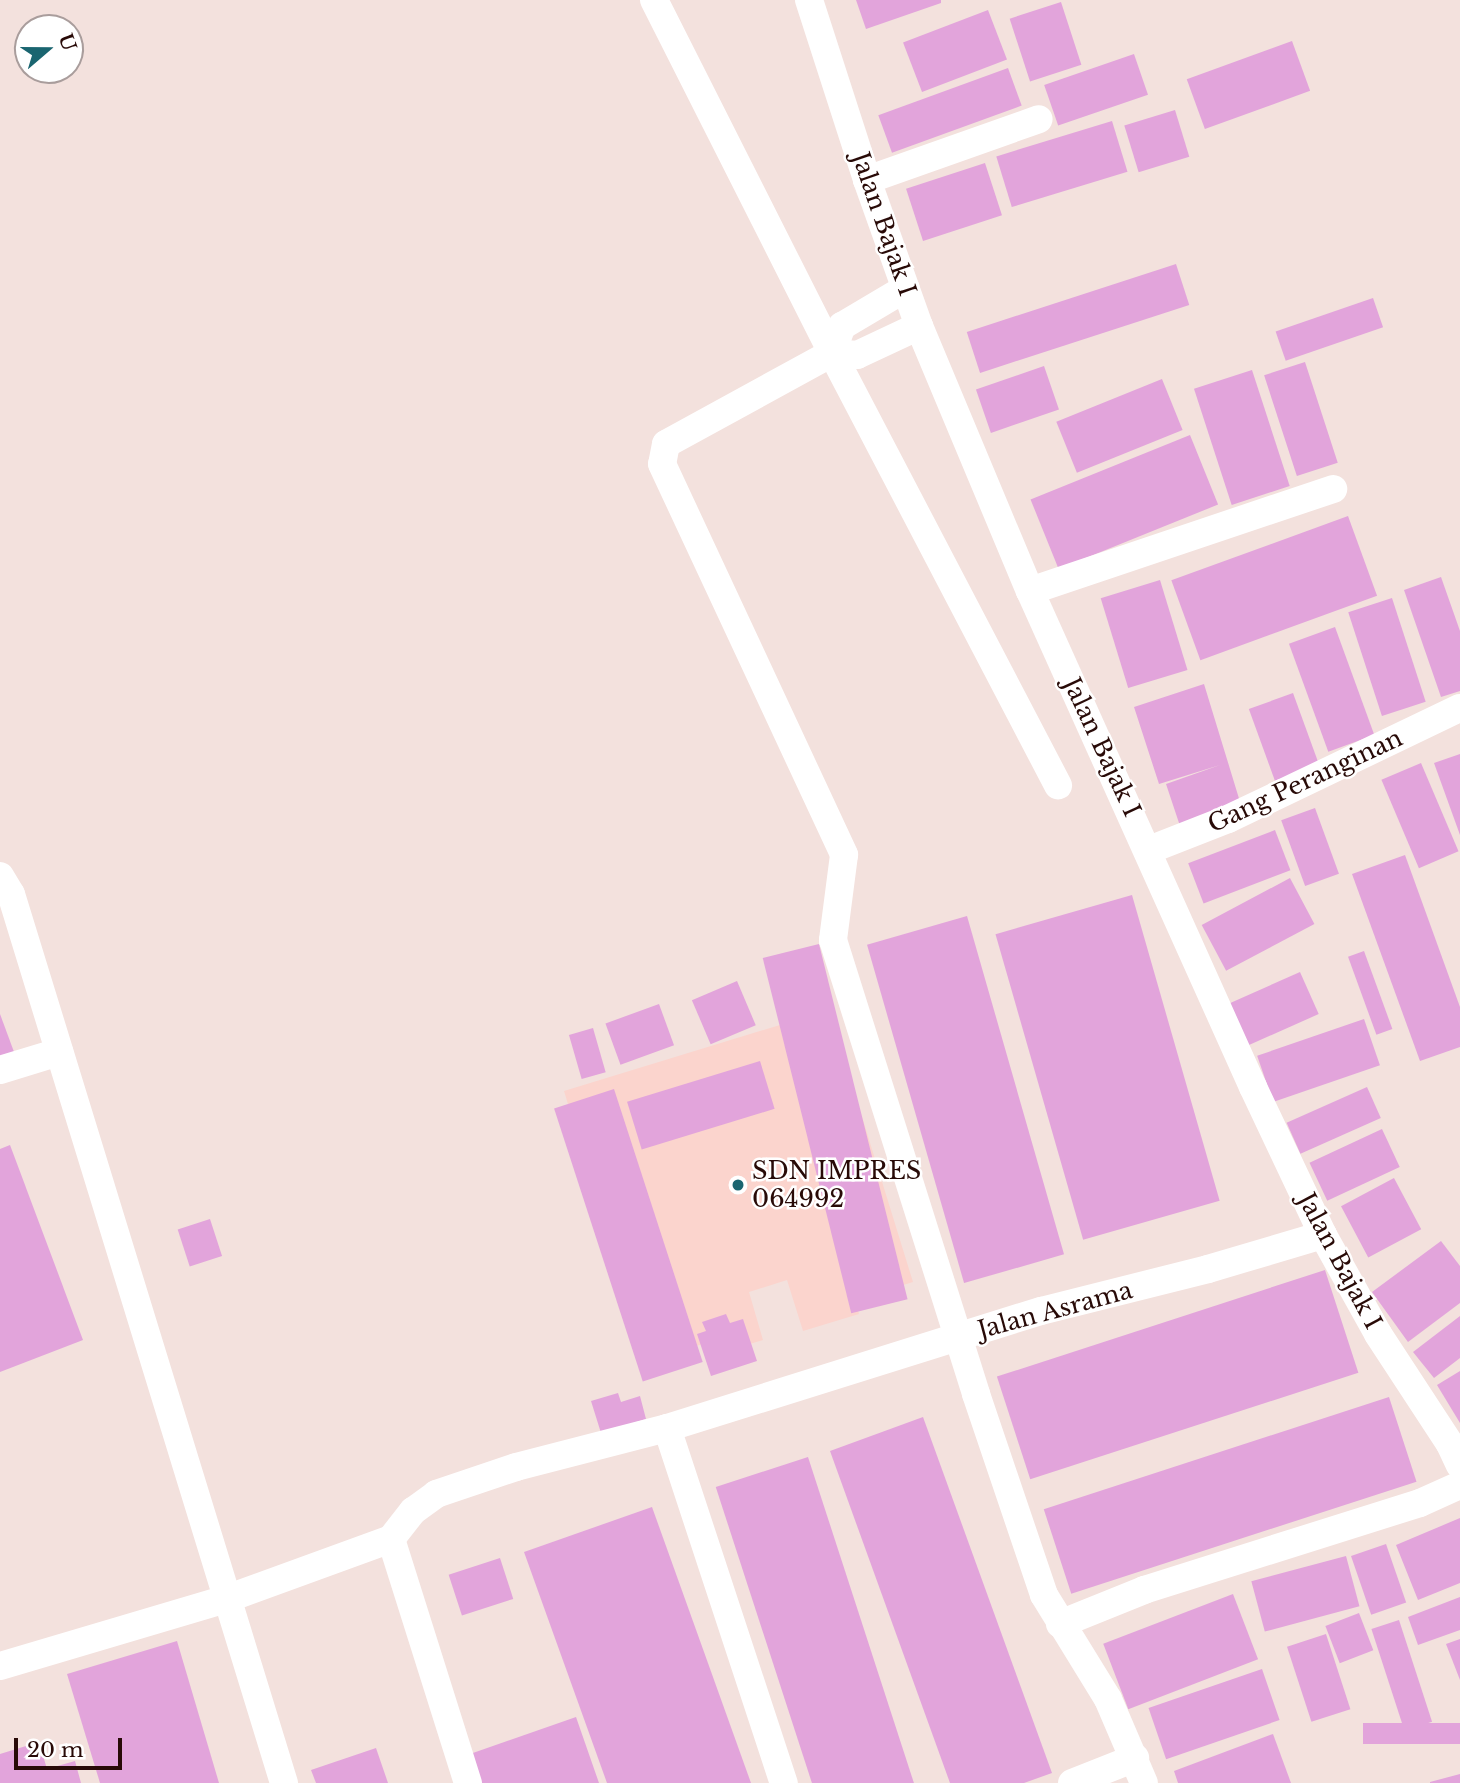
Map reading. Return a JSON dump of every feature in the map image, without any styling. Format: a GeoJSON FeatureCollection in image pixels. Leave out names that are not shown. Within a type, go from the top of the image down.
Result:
{"type":"FeatureCollection","features":[{"type":"Feature","properties":{"kind":"street"},"geometry":{"type":"LineString","coordinates":[[654,0],[832,354],[1058,786]]}},
{"type":"Feature","properties":{"kind":"street","name":"Jalan Bajak I"},"geometry":{"type":"LineString","coordinates":[[809,0],[867,180],[919,326],[1030,591],[1149,850],[1253,1087],[1323,1235],[1378,1334],[1450,1444],[1460,1465]]}},
{"type":"Feature","properties":{"kind":"street"},"geometry":{"type":"LineString","coordinates":[[867,180],[1039,119]]}},
{"type":"Feature","properties":{"kind":"street"},"geometry":{"type":"LineString","coordinates":[[832,354],[842,326],[906,288]]}},
{"type":"Feature","properties":{"kind":"street"},"geometry":{"type":"LineString","coordinates":[[0,1666],[229,1598],[391,1539],[413,1511],[436,1494],[516,1467],[667,1428],[959,1337],[833,940],[844,855],[662,464],[666,444],[832,354],[857,355],[919,326]]}},
{"type":"Feature","properties":{"kind":"street"},"geometry":{"type":"LineString","coordinates":[[1030,591],[1334,489]]}},
{"type":"Feature","properties":{"kind":"street","name":"Gang Peranginan"},"geometry":{"type":"LineString","coordinates":[[1149,850],[1228,819],[1460,708]]}},
{"type":"Feature","properties":{"kind":"street"},"geometry":{"type":"LineString","coordinates":[[0,876],[11,894],[284,1783]]}},
{"type":"Feature","properties":{"kind":"street"},"geometry":{"type":"LineString","coordinates":[[0,1070],[59,1052]]}},
{"type":"Feature","properties":{"kind":"street","name":"Jalan Asrama"},"geometry":{"type":"LineString","coordinates":[[1139,1770],[1108,1699],[1044,1595],[959,1337],[1041,1311],[1208,1269],[1323,1235]]}},
{"type":"Feature","properties":{"kind":"street"},"geometry":{"type":"LineString","coordinates":[[667,1428],[784,1783]]}},
{"type":"Feature","properties":{"kind":"street"},"geometry":{"type":"LineString","coordinates":[[1060,1624],[1143,1590],[1420,1503],[1460,1485]]}},
{"type":"Feature","properties":{"kind":"street"},"geometry":{"type":"LineString","coordinates":[[391,1539],[468,1783]]}},
{"type":"Feature","properties":{"kind":"street"},"geometry":{"type":"LineString","coordinates":[[1072,1783],[1139,1770]]}},
{"type":"Feature","properties":{"kind":"shaded area","name":"SDN IMPRES 064992"},"geometry":{"type":"Polygon","coordinates":[[[829,1010],[913,1282],[855,1300],[859,1314],[803,1331],[787,1280],[749,1292],[763,1340],[710,1356],[706,1343],[646,1361],[564,1091],[829,1010]]]}},
{"type":"Feature","properties":{"kind":"building"},"geometry":{"type":"Polygon","coordinates":[[[856,0],[941,0],[941,3],[866,29],[856,0]]]}},
{"type":"Feature","properties":{"kind":"building"},"geometry":{"type":"Polygon","coordinates":[[[1061,2],[1081,65],[1030,81],[1010,19],[1061,2]]]}},
{"type":"Feature","properties":{"kind":"building"},"geometry":{"type":"Polygon","coordinates":[[[988,10],[1007,59],[922,92],[903,43],[988,10]]]}},
{"type":"Feature","properties":{"kind":"building"},"geometry":{"type":"Polygon","coordinates":[[[1292,41],[1310,91],[1205,129],[1187,79],[1292,41]]]}},
{"type":"Feature","properties":{"kind":"building"},"geometry":{"type":"Polygon","coordinates":[[[1134,54],[1148,95],[1058,126],[1044,85],[1134,54]]]}},
{"type":"Feature","properties":{"kind":"building"},"geometry":{"type":"Polygon","coordinates":[[[1008,68],[1022,106],[892,153],[878,115],[1008,68]]]}},
{"type":"Feature","properties":{"kind":"building"},"geometry":{"type":"Polygon","coordinates":[[[1175,110],[1189,157],[1139,172],[1124,125],[1175,110]]]}},
{"type":"Feature","properties":{"kind":"building"},"geometry":{"type":"Polygon","coordinates":[[[1112,121],[1127,172],[1012,207],[996,156],[1112,121]]]}},
{"type":"Feature","properties":{"kind":"building"},"geometry":{"type":"Polygon","coordinates":[[[985,163],[1002,215],[923,241],[906,189],[985,163]]]}},
{"type":"Feature","properties":{"kind":"building"},"geometry":{"type":"Polygon","coordinates":[[[1176,264],[1189,305],[980,373],[967,332],[1176,264]]]}},
{"type":"Feature","properties":{"kind":"building"},"geometry":{"type":"Polygon","coordinates":[[[1373,298],[1383,327],[1286,361],[1276,332],[1373,298]]]}},
{"type":"Feature","properties":{"kind":"building"},"geometry":{"type":"Polygon","coordinates":[[[1305,362],[1338,463],[1297,476],[1264,375],[1305,362]]]}},
{"type":"Feature","properties":{"kind":"building"},"geometry":{"type":"Polygon","coordinates":[[[1044,366],[1059,409],[991,433],[976,389],[1044,366]]]}},
{"type":"Feature","properties":{"kind":"building"},"geometry":{"type":"Polygon","coordinates":[[[1252,370],[1290,486],[1232,505],[1194,389],[1252,370]]]}},
{"type":"Feature","properties":{"kind":"building"},"geometry":{"type":"Polygon","coordinates":[[[1162,379],[1183,430],[1077,473],[1056,422],[1162,379]]]}},
{"type":"Feature","properties":{"kind":"building"},"geometry":{"type":"Polygon","coordinates":[[[1190,435],[1218,505],[1059,569],[1031,499],[1190,435]]]}},
{"type":"Feature","properties":{"kind":"building"},"geometry":{"type":"Polygon","coordinates":[[[1348,516],[1377,596],[1200,660],[1171,580],[1348,516]]]}},
{"type":"Feature","properties":{"kind":"building"},"geometry":{"type":"Polygon","coordinates":[[[1441,577],[1460,631],[1460,691],[1441,697],[1404,590],[1441,577]]]}},
{"type":"Feature","properties":{"kind":"building"},"geometry":{"type":"Polygon","coordinates":[[[1160,580],[1187,670],[1128,688],[1101,598],[1160,580]]]}},
{"type":"Feature","properties":{"kind":"building"},"geometry":{"type":"Polygon","coordinates":[[[1392,598],[1426,702],[1382,716],[1348,612],[1392,598]]]}},
{"type":"Feature","properties":{"kind":"building"},"geometry":{"type":"Polygon","coordinates":[[[1335,627],[1374,735],[1328,752],[1289,644],[1335,627]]]}},
{"type":"Feature","properties":{"kind":"building"},"geometry":{"type":"Polygon","coordinates":[[[1204,684],[1241,805],[1180,826],[1166,784],[1220,765],[1159,784],[1134,707],[1204,684]]]}},
{"type":"Feature","properties":{"kind":"building"},"geometry":{"type":"Polygon","coordinates":[[[1293,693],[1320,768],[1276,784],[1249,709],[1293,693]]]}},
{"type":"Feature","properties":{"kind":"building"},"geometry":{"type":"Polygon","coordinates":[[[1460,754],[1460,835],[1434,763],[1460,754]]]}},
{"type":"Feature","properties":{"kind":"building"},"geometry":{"type":"Polygon","coordinates":[[[1421,763],[1459,851],[1419,868],[1381,780],[1421,763]]]}},
{"type":"Feature","properties":{"kind":"building"},"geometry":{"type":"Polygon","coordinates":[[[1315,808],[1339,874],[1305,886],[1281,820],[1315,808]]]}},
{"type":"Feature","properties":{"kind":"building"},"geometry":{"type":"Polygon","coordinates":[[[1275,830],[1290,870],[1204,903],[1188,863],[1275,830]]]}},
{"type":"Feature","properties":{"kind":"building"},"geometry":{"type":"Polygon","coordinates":[[[1405,855],[1460,1007],[1460,1047],[1420,1061],[1352,874],[1405,855]]]}},
{"type":"Feature","properties":{"kind":"building"},"geometry":{"type":"Polygon","coordinates":[[[1290,878],[1314,924],[1226,971],[1202,925],[1290,878]]]}},
{"type":"Feature","properties":{"kind":"building"},"geometry":{"type":"Polygon","coordinates":[[[1132,895],[1220,1201],[1083,1240],[996,934],[1132,895]]]}},
{"type":"Feature","properties":{"kind":"building"},"geometry":{"type":"Polygon","coordinates":[[[967,916],[1064,1254],[964,1283],[867,945],[967,916]]]}},
{"type":"Feature","properties":{"kind":"building"},"geometry":{"type":"Polygon","coordinates":[[[819,944],[908,1299],[851,1313],[763,958],[819,944]]]}},
{"type":"Feature","properties":{"kind":"building"},"geometry":{"type":"Polygon","coordinates":[[[1364,951],[1392,1029],[1376,1035],[1348,957],[1364,951]]]}},
{"type":"Feature","properties":{"kind":"building"},"geometry":{"type":"Polygon","coordinates":[[[1300,972],[1319,1014],[1246,1047],[1227,1005],[1300,972]]]}},
{"type":"Feature","properties":{"kind":"building"},"geometry":{"type":"Polygon","coordinates":[[[737,981],[756,1025],[711,1044],[692,1000],[737,981]]]}},
{"type":"Feature","properties":{"kind":"building"},"geometry":{"type":"Polygon","coordinates":[[[659,1004],[674,1045],[620,1065],[605,1023],[659,1004]]]}},
{"type":"Feature","properties":{"kind":"building"},"geometry":{"type":"Polygon","coordinates":[[[0,1014],[17,1060],[0,1065],[0,1014]]]}},
{"type":"Feature","properties":{"kind":"building"},"geometry":{"type":"Polygon","coordinates":[[[1364,1019],[1380,1065],[1273,1102],[1257,1056],[1364,1019]]]}},
{"type":"Feature","properties":{"kind":"building"},"geometry":{"type":"Polygon","coordinates":[[[593,1028],[606,1072],[582,1079],[569,1035],[593,1028]]]}},
{"type":"Feature","properties":{"kind":"building"},"geometry":{"type":"Polygon","coordinates":[[[760,1061],[775,1109],[642,1149],[627,1102],[760,1061]]]}},
{"type":"Feature","properties":{"kind":"building"},"geometry":{"type":"Polygon","coordinates":[[[1367,1087],[1381,1118],[1300,1154],[1287,1123],[1367,1087]]]}},
{"type":"Feature","properties":{"kind":"building"},"geometry":{"type":"Polygon","coordinates":[[[614,1089],[703,1362],[643,1381],[554,1108],[614,1089]]]}},
{"type":"Feature","properties":{"kind":"building"},"geometry":{"type":"Polygon","coordinates":[[[1382,1129],[1400,1167],[1327,1201],[1309,1163],[1382,1129]]]}},
{"type":"Feature","properties":{"kind":"building"},"geometry":{"type":"Polygon","coordinates":[[[10,1145],[83,1340],[0,1372],[0,1149],[10,1145]]]}},
{"type":"Feature","properties":{"kind":"building"},"geometry":{"type":"Polygon","coordinates":[[[1394,1178],[1421,1229],[1368,1257],[1341,1206],[1394,1178]]]}},
{"type":"Feature","properties":{"kind":"building"},"geometry":{"type":"Polygon","coordinates":[[[210,1219],[222,1256],[190,1267],[178,1230],[210,1219]]]}},
{"type":"Feature","properties":{"kind":"building"},"geometry":{"type":"Polygon","coordinates":[[[1441,1241],[1460,1266],[1460,1303],[1408,1342],[1372,1292],[1441,1241]]]}},
{"type":"Feature","properties":{"kind":"building"},"geometry":{"type":"Polygon","coordinates":[[[1325,1270],[1358,1373],[1030,1479],[997,1377],[1325,1270]]]}},
{"type":"Feature","properties":{"kind":"building"},"geometry":{"type":"Polygon","coordinates":[[[726,1314],[730,1323],[743,1319],[757,1361],[711,1376],[697,1334],[706,1331],[702,1322],[726,1314]]]}},
{"type":"Feature","properties":{"kind":"building"},"geometry":{"type":"Polygon","coordinates":[[[1460,1316],[1460,1358],[1434,1378],[1413,1352],[1460,1316]]]}},
{"type":"Feature","properties":{"kind":"building"},"geometry":{"type":"Polygon","coordinates":[[[1460,1371],[1460,1423],[1437,1385],[1460,1371]]]}},
{"type":"Feature","properties":{"kind":"building"},"geometry":{"type":"Polygon","coordinates":[[[618,1393],[621,1402],[640,1396],[646,1419],[601,1433],[591,1401],[618,1393]]]}},
{"type":"Feature","properties":{"kind":"building"},"geometry":{"type":"Polygon","coordinates":[[[1389,1397],[1417,1482],[1071,1594],[1044,1509],[1389,1397]]]}},
{"type":"Feature","properties":{"kind":"building"},"geometry":{"type":"Polygon","coordinates":[[[923,1417],[1052,1773],[1024,1783],[950,1783],[830,1451],[923,1417]]]}},
{"type":"Feature","properties":{"kind":"building"},"geometry":{"type":"Polygon","coordinates":[[[808,1457],[914,1783],[812,1783],[716,1487],[808,1457]]]}},
{"type":"Feature","properties":{"kind":"building"},"geometry":{"type":"Polygon","coordinates":[[[652,1507],[751,1783],[607,1783],[524,1552],[652,1507]]]}},
{"type":"Feature","properties":{"kind":"building"},"geometry":{"type":"Polygon","coordinates":[[[1460,1518],[1460,1583],[1418,1600],[1396,1545],[1460,1518]]]}},
{"type":"Feature","properties":{"kind":"building"},"geometry":{"type":"Polygon","coordinates":[[[1386,1544],[1406,1603],[1371,1615],[1351,1556],[1386,1544]]]}},
{"type":"Feature","properties":{"kind":"building"},"geometry":{"type":"Polygon","coordinates":[[[1346,1556],[1359,1606],[1265,1632],[1251,1581],[1346,1556]]]}},
{"type":"Feature","properties":{"kind":"building"},"geometry":{"type":"Polygon","coordinates":[[[500,1558],[513,1599],[462,1616],[449,1575],[500,1558]]]}},
{"type":"Feature","properties":{"kind":"building"},"geometry":{"type":"Polygon","coordinates":[[[1233,1594],[1258,1659],[1128,1709],[1103,1644],[1233,1594]]]}},
{"type":"Feature","properties":{"kind":"building"},"geometry":{"type":"Polygon","coordinates":[[[1460,1597],[1460,1630],[1418,1645],[1408,1617],[1460,1597]]]}},
{"type":"Feature","properties":{"kind":"building"},"geometry":{"type":"Polygon","coordinates":[[[1359,1613],[1373,1650],[1340,1663],[1325,1626],[1359,1613]]]}},
{"type":"Feature","properties":{"kind":"building"},"geometry":{"type":"Polygon","coordinates":[[[1399,1620],[1432,1722],[1404,1731],[1371,1629],[1399,1620]]]}},
{"type":"Feature","properties":{"kind":"building"},"geometry":{"type":"Polygon","coordinates":[[[1326,1634],[1350,1709],[1311,1722],[1287,1647],[1326,1634]]]}},
{"type":"Feature","properties":{"kind":"building"},"geometry":{"type":"Polygon","coordinates":[[[1460,1639],[1460,1680],[1446,1644],[1460,1639]]]}},
{"type":"Feature","properties":{"kind":"building"},"geometry":{"type":"Polygon","coordinates":[[[177,1641],[219,1783],[100,1783],[67,1674],[177,1641]]]}},
{"type":"Feature","properties":{"kind":"building"},"geometry":{"type":"Polygon","coordinates":[[[1262,1669],[1280,1720],[1166,1759],[1149,1708],[1262,1669]]]}},
{"type":"Feature","properties":{"kind":"building"},"geometry":{"type":"Polygon","coordinates":[[[576,1717],[599,1783],[481,1783],[470,1754],[576,1717]]]}},
{"type":"Feature","properties":{"kind":"building"},"geometry":{"type":"Polygon","coordinates":[[[1363,1723],[1460,1723],[1460,1744],[1363,1744],[1363,1723]]]}},
{"type":"Feature","properties":{"kind":"building"},"geometry":{"type":"Polygon","coordinates":[[[1273,1734],[1291,1783],[1178,1783],[1174,1771],[1273,1734]]]}},
{"type":"Feature","properties":{"kind":"building"},"geometry":{"type":"Polygon","coordinates":[[[39,1742],[47,1769],[75,1761],[81,1783],[0,1783],[0,1754],[39,1742]]]}},
{"type":"Feature","properties":{"kind":"building"},"geometry":{"type":"Polygon","coordinates":[[[376,1748],[388,1783],[316,1783],[311,1770],[376,1748]]]}},
{"type":"Feature","properties":{"kind":"building"},"geometry":{"type":"Polygon","coordinates":[[[1460,1774],[1460,1783],[1430,1783],[1430,1782],[1460,1774]]]}},
{"type":"Feature","properties":{"kind":"place","name":"SDN IMPRES 064992"},"geometry":{"type":"Point","coordinates":[738,1185]}}]}
